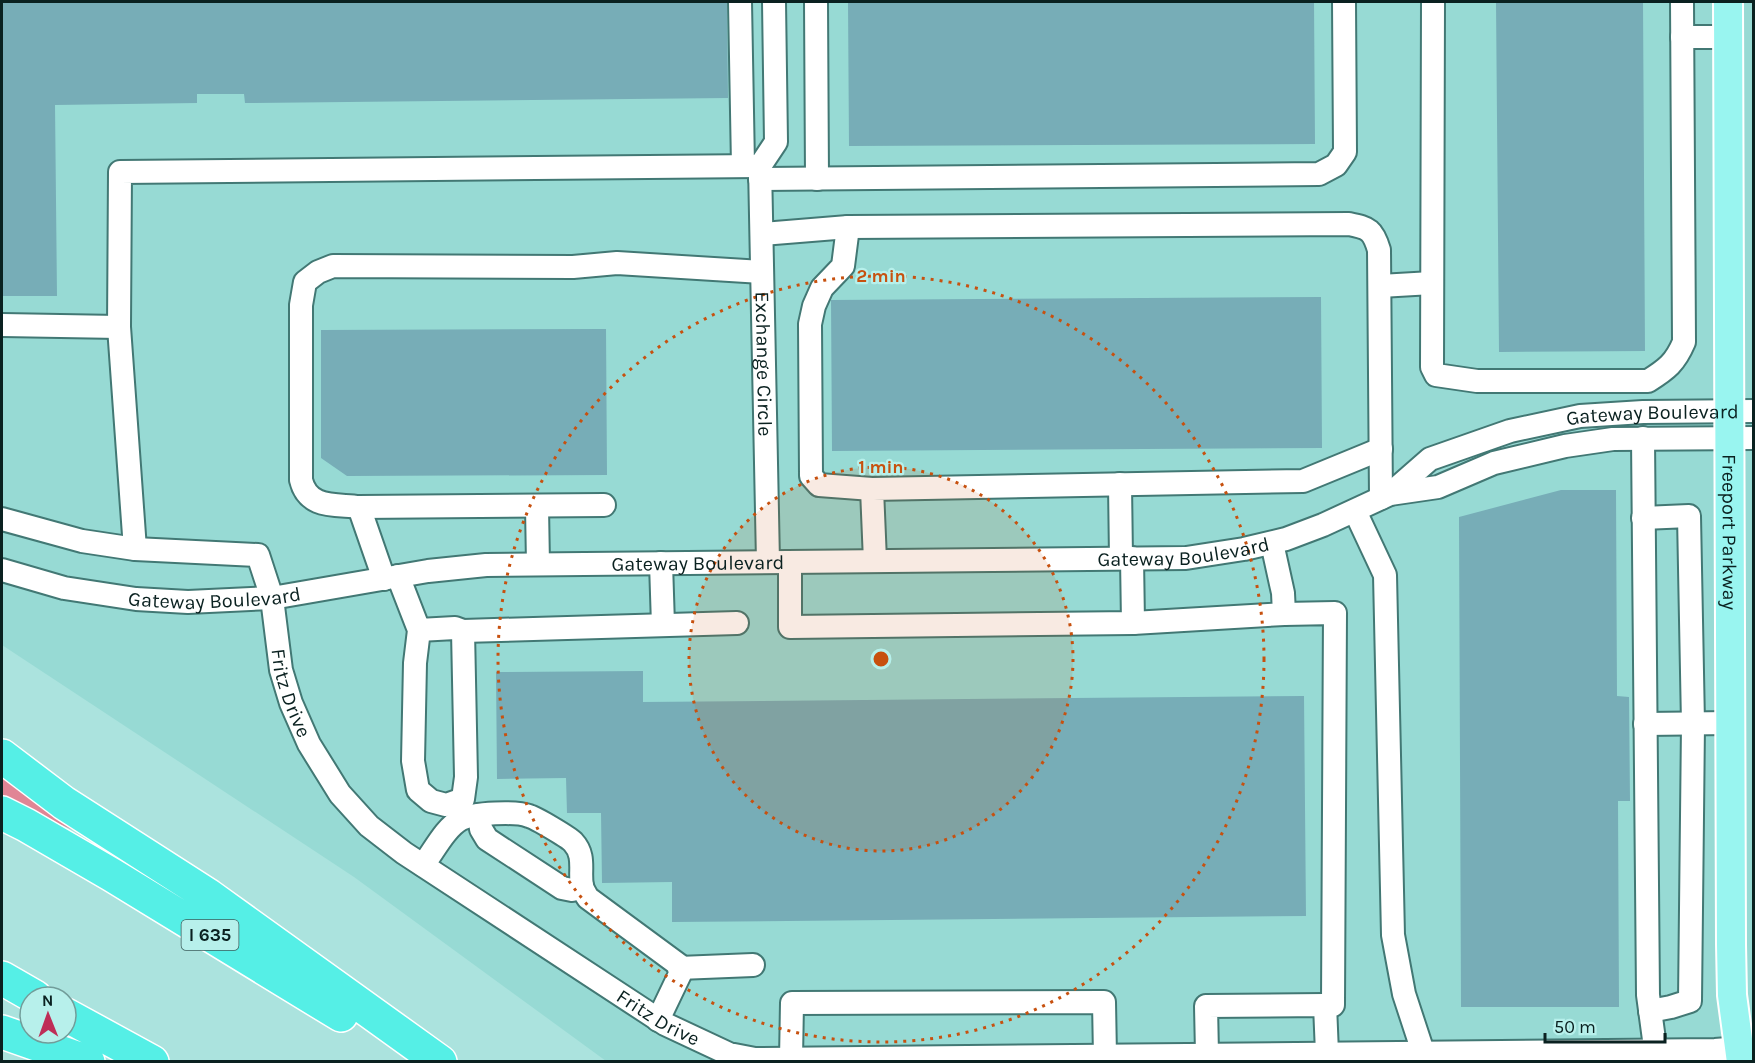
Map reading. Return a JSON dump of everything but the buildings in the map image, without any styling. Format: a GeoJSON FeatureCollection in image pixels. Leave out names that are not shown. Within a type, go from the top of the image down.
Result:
{"type":"FeatureCollection","features":[{"type":"Feature","properties":{"kind":"highway"},"geometry":{"type":"LineString","coordinates":[[2,756],[64,803],[209,896],[440,1062]]}},
{"type":"Feature","properties":{"kind":"highway","name":"I 635"},"geometry":{"type":"LineString","coordinates":[[2,813],[112,875],[416,1062]]}},
{"type":"Feature","properties":{"kind":"highway"},"geometry":{"type":"LineString","coordinates":[[2,978],[18,987]]}},
{"type":"Feature","properties":{"kind":"highway"},"geometry":{"type":"LineString","coordinates":[[78,1021],[153,1062]]}},
{"type":"Feature","properties":{"kind":"highway"},"geometry":{"type":"LineString","coordinates":[[2,1032],[88,1062]]}},
{"type":"Feature","properties":{"kind":"main road","name":"Freeport Parkway"},"geometry":{"type":"LineString","coordinates":[[1728,2],[1741,424],[1730,723],[1731,944],[1732,995],[1744,1052]]}},
{"type":"Feature","properties":{"kind":"street","name":"Exchange Circle"},"geometry":{"type":"LineString","coordinates":[[740,2],[754,171],[762,234],[762,272],[779,562],[790,627],[1133,622]]}},
{"type":"Feature","properties":{"kind":"street"},"geometry":{"type":"LineString","coordinates":[[754,171],[776,142],[774,2]]}},
{"type":"Feature","properties":{"kind":"street"},"geometry":{"type":"LineString","coordinates":[[816,2],[817,179]]}},
{"type":"Feature","properties":{"kind":"street"},"geometry":{"type":"LineString","coordinates":[[2,519],[82,540],[135,549],[119,327],[120,172],[754,171],[817,179],[1319,174],[1336,165],[1345,152],[1344,2]]}},
{"type":"Feature","properties":{"kind":"street"},"geometry":{"type":"LineString","coordinates":[[1433,2],[1432,367],[1436,375],[1477,381],[1648,381],[1671,365],[1684,342],[1682,2]]}},
{"type":"Feature","properties":{"kind":"street"},"geometry":{"type":"LineString","coordinates":[[1682,37],[1728,37]]}},
{"type":"Feature","properties":{"kind":"street"},"geometry":{"type":"LineString","coordinates":[[762,234],[848,227],[1349,224],[1366,227],[1374,235],[1379,250],[1381,448],[1386,496]]}},
{"type":"Feature","properties":{"kind":"street"},"geometry":{"type":"LineString","coordinates":[[848,227],[843,266],[822,288],[814,306],[810,324],[811,476],[819,485],[872,489],[1303,481],[1381,448]]}},
{"type":"Feature","properties":{"kind":"street"},"geometry":{"type":"LineString","coordinates":[[604,505],[359,507],[309,498],[301,480],[301,305],[305,282],[318,272],[333,266],[573,267],[617,263],[762,272]]}},
{"type":"Feature","properties":{"kind":"street"},"geometry":{"type":"LineString","coordinates":[[1380,286],[1432,284]]}},
{"type":"Feature","properties":{"kind":"street"},"geometry":{"type":"LineString","coordinates":[[2,325],[119,327]]}},
{"type":"Feature","properties":{"kind":"street"},"geometry":{"type":"LineString","coordinates":[[1646,412],[1648,381]]}},
{"type":"Feature","properties":{"kind":"street","name":"Gateway Boulevard"},"geometry":{"type":"LineString","coordinates":[[2,570],[64,588],[136,599],[188,602],[272,598],[391,577],[486,565],[1186,558],[1272,543],[1323,525],[1386,496],[1430,459],[1510,431],[1581,416],[1646,412],[1741,424]]}},
{"type":"Feature","properties":{"kind":"street","name":"Gateway Boulevard"},"geometry":{"type":"LineString","coordinates":[[1386,496],[1438,487],[1494,463],[1565,446],[1741,424]]}},
{"type":"Feature","properties":{"kind":"street"},"geometry":{"type":"LineString","coordinates":[[1643,438],[1648,995],[1656,1056]]}},
{"type":"Feature","properties":{"kind":"street"},"geometry":{"type":"LineString","coordinates":[[1120,484],[1133,622],[1284,614],[1335,614],[1334,1005],[1206,1006],[1199,1057]]}},
{"type":"Feature","properties":{"kind":"street"},"geometry":{"type":"LineString","coordinates":[[872,489],[875,561]]}},
{"type":"Feature","properties":{"kind":"street"},"geometry":{"type":"LineString","coordinates":[[359,507],[391,577],[419,630],[415,663],[413,760],[418,790],[431,801],[463,813],[487,839],[562,888],[572,890],[582,886]]}},
{"type":"Feature","properties":{"kind":"street"},"geometry":{"type":"LineString","coordinates":[[537,507],[538,564]]}},
{"type":"Feature","properties":{"kind":"street"},"geometry":{"type":"LineString","coordinates":[[1355,511],[1385,575],[1393,935],[1404,994],[1422,1052]]}},
{"type":"Feature","properties":{"kind":"street"},"geometry":{"type":"LineString","coordinates":[[1643,518],[1689,516],[1693,724],[1690,1001],[1650,1011]]}},
{"type":"Feature","properties":{"kind":"street"},"geometry":{"type":"LineString","coordinates":[[1272,543],[1283,593],[1284,614]]}},
{"type":"Feature","properties":{"kind":"street","name":"Fritz Drive"},"geometry":{"type":"LineString","coordinates":[[135,549],[258,555],[272,598],[281,670],[291,703],[309,744],[340,794],[369,826],[423,865],[658,1020],[729,1054],[754,1059],[852,1060],[1042,1059],[1105,1056],[1134,1058],[1422,1052],[1656,1056],[1744,1052]]}},
{"type":"Feature","properties":{"kind":"street"},"geometry":{"type":"LineString","coordinates":[[661,563],[663,626]]}},
{"type":"Feature","properties":{"kind":"street"},"geometry":{"type":"LineString","coordinates":[[419,630],[455,628],[463,631],[737,623]]}},
{"type":"Feature","properties":{"kind":"street"},"geometry":{"type":"LineString","coordinates":[[423,865],[463,813],[466,777],[463,631]]}},
{"type":"Feature","properties":{"kind":"street"},"geometry":{"type":"LineString","coordinates":[[1645,724],[1730,723]]}},
{"type":"Feature","properties":{"kind":"street"},"geometry":{"type":"LineString","coordinates":[[463,813],[513,813],[530,816],[573,842],[580,856],[583,868],[582,886],[588,898],[679,965],[680,974],[658,1020]]}},
{"type":"Feature","properties":{"kind":"street"},"geometry":{"type":"LineString","coordinates":[[680,968],[753,965]]}},
{"type":"Feature","properties":{"kind":"street"},"geometry":{"type":"LineString","coordinates":[[791,1059],[792,1003],[804,1002],[1104,1002],[1105,1056]]}},
{"type":"Feature","properties":{"kind":"street"},"geometry":{"type":"LineString","coordinates":[[1325,1005],[1327,1053]]}},
{"type":"Feature","properties":{"kind":"shaded area"},"geometry":{"type":"Polygon","coordinates":[[[2,2],[1753,2],[1753,1061],[606,1061],[354,877],[2,645],[2,2]]]}},
{"type":"Feature","properties":{"kind":"shaded area"},"geometry":{"type":"Polygon","coordinates":[[[2,776],[95,840],[2,798],[2,776]]]}}]}
